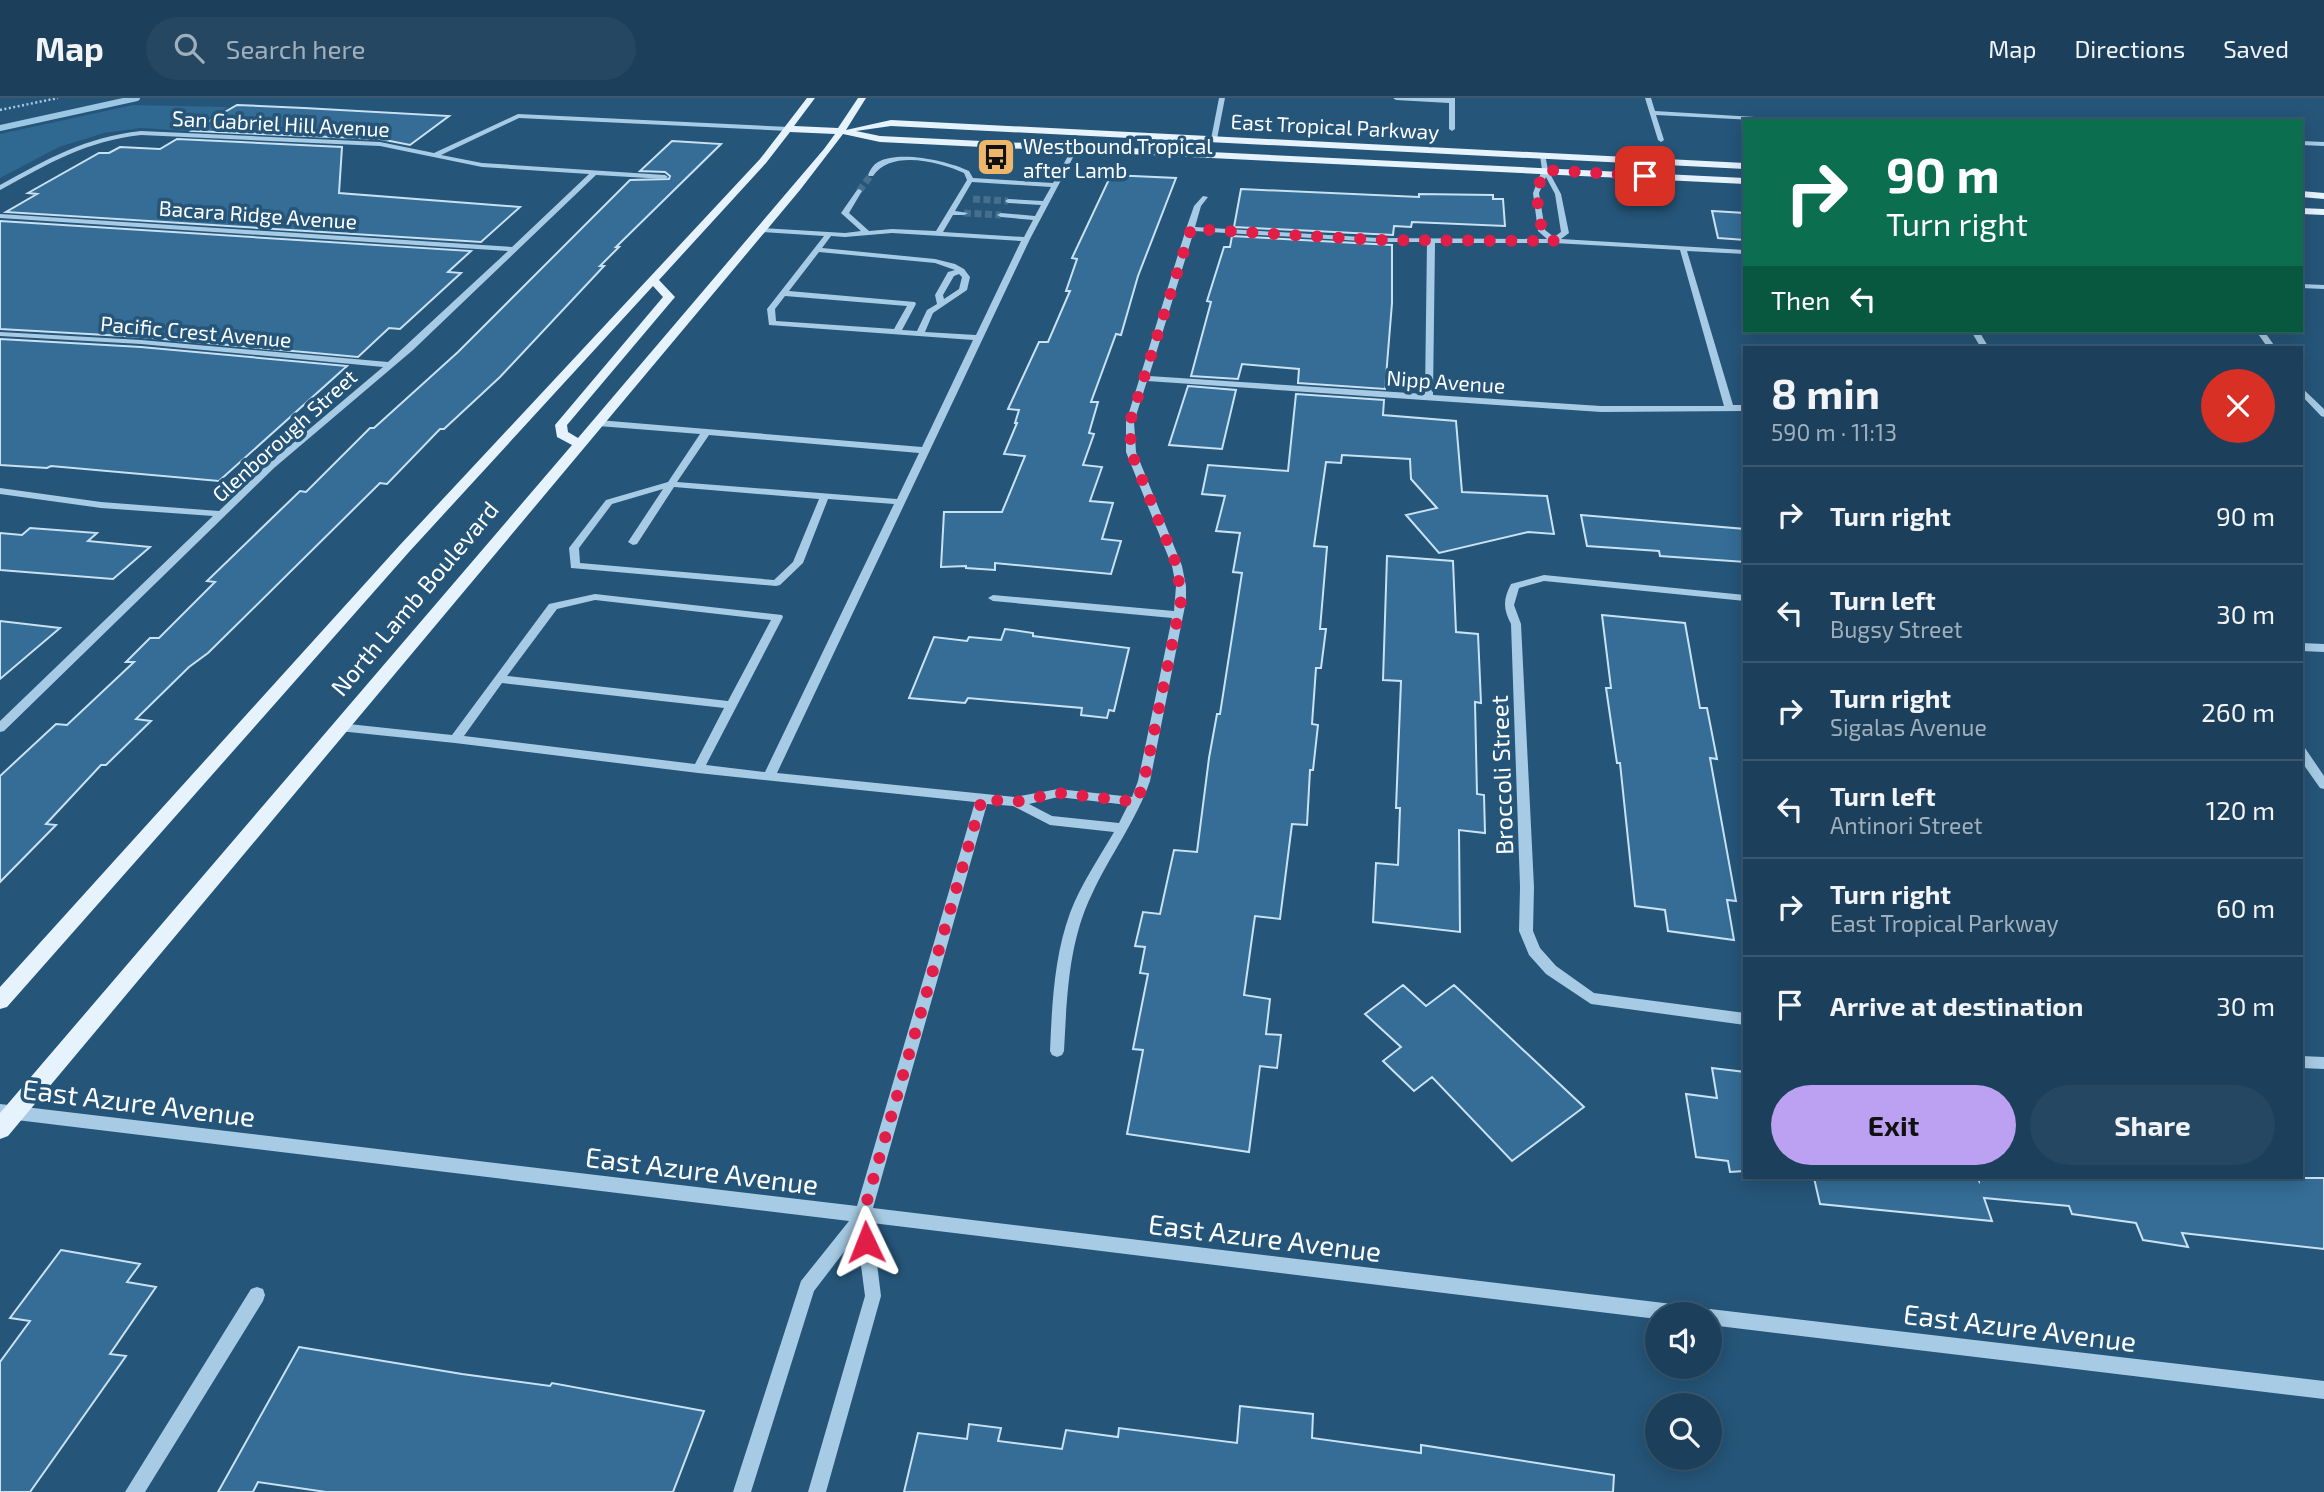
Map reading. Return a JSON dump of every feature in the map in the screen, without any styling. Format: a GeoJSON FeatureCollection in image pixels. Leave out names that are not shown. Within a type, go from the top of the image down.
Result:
{"type":"FeatureCollection","features":[{"type":"Feature","properties":{"kind":"main road","name":"North Lamb Boulevard"},"geometry":{"type":"LineString","coordinates":[[0,1001],[404,549],[654,281],[789,129],[811,98]]}},
{"type":"Feature","properties":{"kind":"main road","name":"North Lamb Boulevard"},"geometry":{"type":"LineString","coordinates":[[4,1118],[762,230],[828,151],[862,98]]}},
{"type":"Feature","properties":{"kind":"main road","name":"East Tropical Parkway"},"geometry":{"type":"LineString","coordinates":[[840,131],[891,123],[1743,166]]}},
{"type":"Feature","properties":{"kind":"main road","name":"East Tropical Parkway"},"geometry":{"type":"LineString","coordinates":[[789,129],[840,131],[880,139],[1743,181]]}},
{"type":"Feature","properties":{"kind":"main road"},"geometry":{"type":"LineString","coordinates":[[2303,194],[2324,195]]}},
{"type":"Feature","properties":{"kind":"main road"},"geometry":{"type":"LineString","coordinates":[[2303,211],[2324,212]]}},
{"type":"Feature","properties":{"kind":"main road"},"geometry":{"type":"LineString","coordinates":[[580,444],[562,434],[561,425],[669,297],[654,281]]}},
{"type":"Feature","properties":{"kind":"street"},"geometry":{"type":"LineString","coordinates":[[1214,139],[1222,98]]}},
{"type":"Feature","properties":{"kind":"street"},"geometry":{"type":"LineString","coordinates":[[1396,98],[1452,99],[1452,129]]}},
{"type":"Feature","properties":{"kind":"street"},"geometry":{"type":"LineString","coordinates":[[1648,98],[1661,140]]}},
{"type":"Feature","properties":{"kind":"street"},"geometry":{"type":"LineString","coordinates":[[1653,113],[1775,119]]}},
{"type":"Feature","properties":{"kind":"street","name":"East Tropical Parkway"},"geometry":{"type":"LineString","coordinates":[[435,155],[518,116],[789,129]]}},
{"type":"Feature","properties":{"kind":"street","name":"San Gabriel Hill Avenue"},"geometry":{"type":"LineString","coordinates":[[0,187],[75,146],[102,138],[141,133],[380,144],[493,167],[665,177]]}},
{"type":"Feature","properties":{"kind":"street"},"geometry":{"type":"LineString","coordinates":[[2303,143],[2324,144]]}},
{"type":"Feature","properties":{"kind":"street"},"geometry":{"type":"LineString","coordinates":[[769,776],[900,502],[922,450],[1026,239],[1075,148]]}},
{"type":"Feature","properties":{"kind":"street"},"geometry":{"type":"LineString","coordinates":[[1543,155],[1545,170],[1558,194],[1564,233],[1554,241]]}},
{"type":"Feature","properties":{"kind":"street"},"geometry":{"type":"LineString","coordinates":[[871,175],[878,165],[900,160],[954,164],[967,172],[970,180]]}},
{"type":"Feature","properties":{"kind":"street"},"geometry":{"type":"LineString","coordinates":[[1545,170],[1536,192],[1542,231],[1554,241]]}},
{"type":"Feature","properties":{"kind":"street","name":"Glenborough Street"},"geometry":{"type":"LineString","coordinates":[[0,728],[271,466],[390,365],[595,172]]}},
{"type":"Feature","properties":{"kind":"street"},"geometry":{"type":"LineString","coordinates":[[970,180],[1055,185]]}},
{"type":"Feature","properties":{"kind":"street"},"geometry":{"type":"LineString","coordinates":[[937,234],[970,180]]}},
{"type":"Feature","properties":{"kind":"street"},"geometry":{"type":"LineString","coordinates":[[859,191],[845,213],[867,233]]}},
{"type":"Feature","properties":{"kind":"street"},"geometry":{"type":"LineString","coordinates":[[1057,1051],[1063,967],[1073,924],[1137,802],[1178,615],[1181,586],[1177,566],[1138,471],[1129,439],[1130,422],[1198,206],[1205,197]]}},
{"type":"Feature","properties":{"kind":"street"},"geometry":{"type":"LineString","coordinates":[[959,198],[973,199]]}},
{"type":"Feature","properties":{"kind":"street"},"geometry":{"type":"LineString","coordinates":[[1008,201],[1046,203]]}},
{"type":"Feature","properties":{"kind":"street"},"geometry":{"type":"LineString","coordinates":[[950,213],[964,213]]}},
{"type":"Feature","properties":{"kind":"street"},"geometry":{"type":"LineString","coordinates":[[1001,215],[1038,218]]}},
{"type":"Feature","properties":{"kind":"street","name":"Bacara Ridge Avenue"},"geometry":{"type":"LineString","coordinates":[[0,216],[514,249]]}},
{"type":"Feature","properties":{"kind":"street"},"geometry":{"type":"LineString","coordinates":[[1191,229],[1431,241],[1554,241],[1743,252]]}},
{"type":"Feature","properties":{"kind":"street"},"geometry":{"type":"LineString","coordinates":[[762,230],[1026,239]]}},
{"type":"Feature","properties":{"kind":"street"},"geometry":{"type":"LineString","coordinates":[[829,234],[771,309],[772,323],[978,338]]}},
{"type":"Feature","properties":{"kind":"street"},"geometry":{"type":"LineString","coordinates":[[1429,397],[1431,241]]}},
{"type":"Feature","properties":{"kind":"street"},"geometry":{"type":"LineString","coordinates":[[1683,248],[1729,408]]}},
{"type":"Feature","properties":{"kind":"street"},"geometry":{"type":"LineString","coordinates":[[818,250],[935,261],[953,265],[961,271],[966,277],[963,290],[955,298],[941,303],[930,312],[919,335]]}},
{"type":"Feature","properties":{"kind":"street"},"geometry":{"type":"LineString","coordinates":[[941,303],[939,295],[951,274],[961,271]]}},
{"type":"Feature","properties":{"kind":"street"},"geometry":{"type":"LineString","coordinates":[[2303,286],[2324,287]]}},
{"type":"Feature","properties":{"kind":"street"},"geometry":{"type":"LineString","coordinates":[[783,293],[912,303],[896,333]]}},
{"type":"Feature","properties":{"kind":"street","name":"Pacific Crest Avenue"},"geometry":{"type":"LineString","coordinates":[[0,334],[153,343],[390,365]]}},
{"type":"Feature","properties":{"kind":"street","name":"Nipp Avenue"},"geometry":{"type":"LineString","coordinates":[[1144,378],[1640,410],[1743,408]]}},
{"type":"Feature","properties":{"kind":"street"},"geometry":{"type":"LineString","coordinates":[[2303,392],[2324,414]]}},
{"type":"Feature","properties":{"kind":"street"},"geometry":{"type":"LineString","coordinates":[[598,423],[922,450]]}},
{"type":"Feature","properties":{"kind":"street"},"geometry":{"type":"LineString","coordinates":[[633,542],[706,432]]}},
{"type":"Feature","properties":{"kind":"street"},"geometry":{"type":"LineString","coordinates":[[825,496],[799,563],[776,583],[575,566],[574,548],[609,502],[671,484],[825,496],[900,502]]}},
{"type":"Feature","properties":{"kind":"street"},"geometry":{"type":"LineString","coordinates":[[0,491],[101,505],[220,514]]}},
{"type":"Feature","properties":{"kind":"street","name":"Broccoli Street"},"geometry":{"type":"LineString","coordinates":[[1743,598],[1544,578],[1515,586],[1509,598],[1508,609],[1516,624],[1527,887],[1526,930],[1534,951],[1551,970],[1591,998],[1743,1019]]}},
{"type":"Feature","properties":{"kind":"street"},"geometry":{"type":"LineString","coordinates":[[455,738],[553,606],[595,597],[778,617],[698,769]]}},
{"type":"Feature","properties":{"kind":"street"},"geometry":{"type":"LineString","coordinates":[[993,598],[1178,615]]}},
{"type":"Feature","properties":{"kind":"street"},"geometry":{"type":"LineString","coordinates":[[2303,647],[2324,648]]}},
{"type":"Feature","properties":{"kind":"street"},"geometry":{"type":"LineString","coordinates":[[499,679],[732,705]]}},
{"type":"Feature","properties":{"kind":"street"},"geometry":{"type":"LineString","coordinates":[[339,727],[982,799],[1015,802],[1058,793],[1137,802]]}},
{"type":"Feature","properties":{"kind":"street"},"geometry":{"type":"LineString","coordinates":[[2303,754],[2324,785]]}},
{"type":"Feature","properties":{"kind":"street"},"geometry":{"type":"LineString","coordinates":[[742,1492],[807,1287],[863,1215],[982,799]]}},
{"type":"Feature","properties":{"kind":"street"},"geometry":{"type":"LineString","coordinates":[[1015,802],[1050,820],[1121,828]]}},
{"type":"Feature","properties":{"kind":"street"},"geometry":{"type":"LineString","coordinates":[[2303,1062],[2324,1063]]}},
{"type":"Feature","properties":{"kind":"street","name":"East Azure Avenue"},"geometry":{"type":"LineString","coordinates":[[4,1118],[863,1215],[1645,1309]]}},
{"type":"Feature","properties":{"kind":"street"},"geometry":{"type":"LineString","coordinates":[[817,1492],[873,1296],[863,1215]]}},
{"type":"Feature","properties":{"kind":"street"},"geometry":{"type":"LineString","coordinates":[[134,1492],[257,1295]]}},
{"type":"Feature","properties":{"kind":"street","name":"East Azure Avenue"},"geometry":{"type":"LineString","coordinates":[[1722,1318],[2324,1390]]}},
{"type":"Feature","properties":{"kind":"path"},"geometry":{"type":"LineString","coordinates":[[0,110],[58,98]]}},
{"type":"Feature","properties":{"kind":"shaded area"},"geometry":{"type":"Polygon","coordinates":[[[133,105],[228,107],[189,131],[141,128],[104,133],[59,147],[0,178],[0,134],[133,105]]]}},
{"type":"Feature","properties":{"kind":"building"},"geometry":{"type":"Polygon","coordinates":[[[237,105],[449,116],[410,145],[380,139],[192,131],[237,105]]]}},
{"type":"Feature","properties":{"kind":"building"},"geometry":{"type":"Polygon","coordinates":[[[177,139],[342,147],[339,193],[520,207],[481,242],[6,212],[37,194],[28,193],[99,153],[109,153],[120,147],[160,149],[177,139]]]}},
{"type":"Feature","properties":{"kind":"building"},"geometry":{"type":"Polygon","coordinates":[[[672,141],[721,144],[616,247],[619,247],[600,266],[604,266],[500,377],[444,429],[440,429],[387,484],[380,483],[208,653],[189,667],[136,719],[151,721],[106,765],[101,765],[46,824],[56,825],[0,882],[0,776],[56,724],[67,725],[134,662],[126,662],[150,638],[159,638],[215,582],[207,581],[300,491],[306,492],[370,428],[374,428],[458,352],[630,180],[669,179],[670,176],[665,172],[640,171],[672,141]]]}},
{"type":"Feature","properties":{"kind":"building"},"geometry":{"type":"Polygon","coordinates":[[[1111,175],[1176,178],[1138,276],[1121,335],[1116,334],[1091,402],[1098,402],[1089,433],[1094,434],[1083,465],[1102,467],[1090,501],[1113,503],[1102,539],[1121,541],[1111,574],[995,563],[995,570],[966,566],[941,567],[944,512],[1002,512],[1025,456],[1004,454],[1017,423],[1019,410],[1008,409],[1039,342],[1048,342],[1070,291],[1066,291],[1077,259],[1072,258],[1111,175]]]}},
{"type":"Feature","properties":{"kind":"building"},"geometry":{"type":"Polygon","coordinates":[[[1241,189],[1419,197],[1419,194],[1493,195],[1493,199],[1503,199],[1505,226],[1412,222],[1411,227],[1394,226],[1393,235],[1234,227],[1241,189]]]}},
{"type":"Feature","properties":{"kind":"building"},"geometry":{"type":"Polygon","coordinates":[[[1712,211],[1743,213],[1743,240],[1718,238],[1712,211]]]}},
{"type":"Feature","properties":{"kind":"building"},"geometry":{"type":"Polygon","coordinates":[[[0,221],[471,251],[448,272],[461,273],[400,329],[389,328],[358,357],[141,337],[0,329],[0,221]]]}},
{"type":"Feature","properties":{"kind":"building"},"geometry":{"type":"Polygon","coordinates":[[[1232,236],[1392,245],[1392,303],[1385,389],[1298,383],[1299,369],[1242,364],[1238,379],[1191,376],[1211,302],[1207,301],[1224,247],[1230,247],[1232,236]]]}},
{"type":"Feature","properties":{"kind":"building"},"geometry":{"type":"Polygon","coordinates":[[[0,339],[141,347],[347,366],[219,481],[51,466],[0,465],[0,339]]]}},
{"type":"Feature","properties":{"kind":"building"},"geometry":{"type":"Polygon","coordinates":[[[1188,386],[1236,390],[1222,449],[1169,445],[1188,386]]]}},
{"type":"Feature","properties":{"kind":"building"},"geometry":{"type":"Polygon","coordinates":[[[1296,394],[1384,400],[1383,415],[1456,421],[1462,492],[1547,496],[1554,534],[1528,532],[1439,553],[1406,515],[1437,508],[1411,479],[1410,459],[1342,455],[1341,463],[1326,462],[1314,546],[1327,547],[1320,629],[1326,629],[1321,668],[1316,668],[1312,724],[1318,725],[1313,770],[1310,770],[1307,825],[1292,824],[1280,919],[1255,916],[1244,995],[1270,999],[1266,1034],[1281,1035],[1277,1068],[1260,1066],[1249,1152],[1127,1134],[1143,1050],[1133,1049],[1148,974],[1140,973],[1145,947],[1135,946],[1143,912],[1160,914],[1174,850],[1197,852],[1209,758],[1217,714],[1220,714],[1242,573],[1233,572],[1240,533],[1216,531],[1225,496],[1202,494],[1208,465],[1288,471],[1296,394]]]}},
{"type":"Feature","properties":{"kind":"building"},"geometry":{"type":"Polygon","coordinates":[[[1581,515],[1743,529],[1743,562],[1660,556],[1659,551],[1587,546],[1581,515]]]}},
{"type":"Feature","properties":{"kind":"building"},"geometry":{"type":"Polygon","coordinates":[[[30,528],[97,533],[88,541],[150,547],[113,579],[0,570],[0,533],[22,535],[30,528]]]}},
{"type":"Feature","properties":{"kind":"building"},"geometry":{"type":"Polygon","coordinates":[[[1387,556],[1453,561],[1456,632],[1478,634],[1481,703],[1475,702],[1477,794],[1484,795],[1485,833],[1459,830],[1460,932],[1373,922],[1376,863],[1398,865],[1400,808],[1396,808],[1401,681],[1383,680],[1387,556]]]}},
{"type":"Feature","properties":{"kind":"building"},"geometry":{"type":"Polygon","coordinates":[[[1602,615],[1685,623],[1700,708],[1707,708],[1717,759],[1710,758],[1736,901],[1727,900],[1734,940],[1668,931],[1665,910],[1635,906],[1620,763],[1617,763],[1606,688],[1611,688],[1602,615]]]}},
{"type":"Feature","properties":{"kind":"building"},"geometry":{"type":"Polygon","coordinates":[[[0,621],[60,628],[0,679],[0,621]]]}},
{"type":"Feature","properties":{"kind":"building"},"geometry":{"type":"Polygon","coordinates":[[[1005,629],[1033,633],[1033,636],[1129,648],[1114,711],[1109,710],[1107,718],[1081,715],[1082,708],[968,698],[965,703],[909,698],[934,637],[967,641],[969,637],[1001,640],[1005,629]]]}},
{"type":"Feature","properties":{"kind":"building"},"geometry":{"type":"Polygon","coordinates":[[[1403,985],[1426,1006],[1454,985],[1584,1107],[1512,1161],[1432,1077],[1414,1091],[1383,1061],[1401,1047],[1365,1014],[1403,985]]]}},
{"type":"Feature","properties":{"kind":"building"},"geometry":{"type":"Polygon","coordinates":[[[1712,1068],[1743,1072],[1743,1171],[1730,1172],[1728,1161],[1696,1157],[1686,1094],[1717,1098],[1712,1068]]]}},
{"type":"Feature","properties":{"kind":"building"},"geometry":{"type":"Polygon","coordinates":[[[2324,1178],[2324,1249],[2182,1233],[2188,1247],[2143,1240],[2136,1223],[2072,1214],[2069,1206],[1984,1198],[1992,1221],[1820,1204],[1814,1179],[1979,1181],[2324,1178]]]}},
{"type":"Feature","properties":{"kind":"building"},"geometry":{"type":"Polygon","coordinates":[[[61,1250],[140,1264],[127,1282],[156,1287],[110,1354],[126,1356],[30,1492],[0,1492],[0,1362],[30,1321],[10,1318],[61,1250]]]}},
{"type":"Feature","properties":{"kind":"building"},"geometry":{"type":"Polygon","coordinates":[[[299,1347],[462,1374],[550,1386],[552,1383],[704,1411],[673,1492],[326,1492],[258,1482],[253,1492],[218,1492],[299,1347]]]}},
{"type":"Feature","properties":{"kind":"building"},"geometry":{"type":"Polygon","coordinates":[[[1240,1406],[1313,1414],[1312,1438],[1421,1453],[1421,1445],[1614,1475],[1613,1492],[904,1492],[918,1433],[967,1439],[969,1424],[1001,1428],[998,1441],[1062,1449],[1066,1430],[1118,1437],[1119,1428],[1237,1443],[1240,1406]]]}},
{"type":"Feature","properties":{"kind":"waterway"},"geometry":{"type":"LineString","coordinates":[[0,128],[137,98]]}},
{"type":"Feature","properties":{"kind":"tunnel"},"geometry":{"type":"LineString","coordinates":[[859,191],[871,175]]}},
{"type":"Feature","properties":{"kind":"tunnel"},"geometry":{"type":"LineString","coordinates":[[973,199],[1008,201]]}},
{"type":"Feature","properties":{"kind":"tunnel"},"geometry":{"type":"LineString","coordinates":[[964,213],[1001,215]]}},
{"type":"Feature","properties":{"kind":"place","name":"Westbound Tropical after Lamb"},"geometry":{"type":"Point","coordinates":[996,157]}},
{"type":"Feature","properties":{"kind":"route"},"geometry":{"type":"LineString","coordinates":[[866,1242],[863,1215],[982,799],[1015,802],[1058,793],[1137,802],[1144,781],[1181,601],[1181,586],[1177,566],[1131,452],[1130,422],[1191,229],[1378,240],[1554,241],[1542,231],[1536,192],[1545,170],[1645,176]]}}]}
